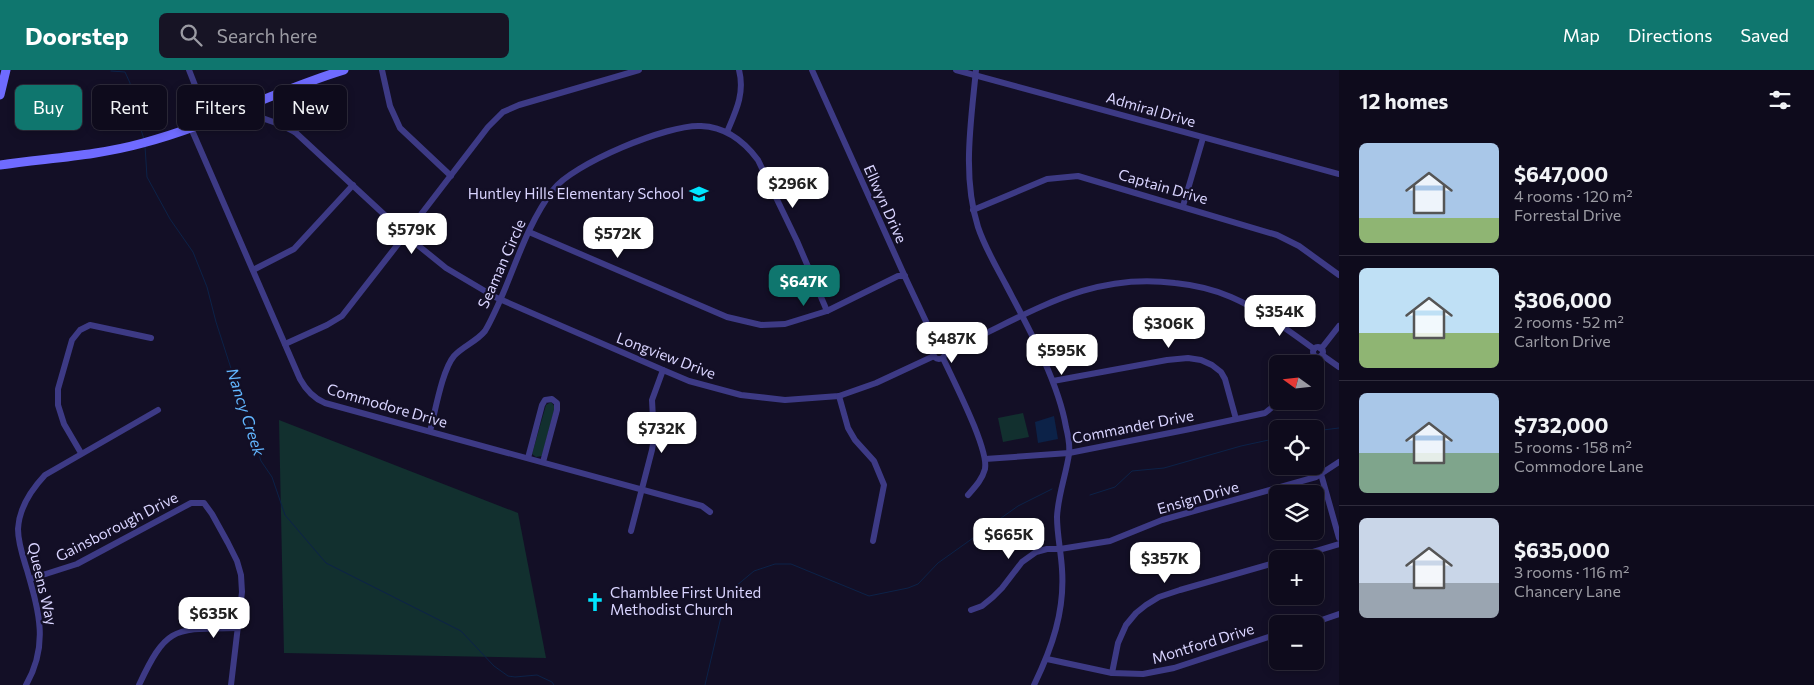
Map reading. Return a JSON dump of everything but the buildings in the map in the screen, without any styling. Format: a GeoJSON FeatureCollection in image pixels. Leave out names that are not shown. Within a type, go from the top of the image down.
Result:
{"type":"FeatureCollection","features":[{"type":"Feature","properties":{"kind":"street"},"geometry":{"type":"LineString","coordinates":[[0,95],[6,70]]}},
{"type":"Feature","properties":{"kind":"street"},"geometry":{"type":"LineString","coordinates":[[188,70],[194,85]]}},
{"type":"Feature","properties":{"kind":"street"},"geometry":{"type":"LineString","coordinates":[[302,85],[344,70]]}},
{"type":"Feature","properties":{"kind":"street"},"geometry":{"type":"LineString","coordinates":[[382,70],[390,106],[398,124],[408,137],[451,176]]}},
{"type":"Feature","properties":{"kind":"street"},"geometry":{"type":"LineString","coordinates":[[285,344],[342,316],[406,238],[400,236],[498,117],[511,108],[639,70]]}},
{"type":"Feature","properties":{"kind":"street"},"geometry":{"type":"LineString","coordinates":[[727,132],[741,97],[739,70]]}},
{"type":"Feature","properties":{"kind":"street","name":"Ellwyn Drive"},"geometry":{"type":"LineString","coordinates":[[812,70],[904,276],[942,349]]}},
{"type":"Feature","properties":{"kind":"street","name":"Admiral Drive"},"geometry":{"type":"LineString","coordinates":[[956,70],[976,73],[1203,138],[1339,174]]}},
{"type":"Feature","properties":{"kind":"street"},"geometry":{"type":"LineString","coordinates":[[976,73],[969,140],[969,173],[973,210],[985,246],[1022,316],[1053,381],[1066,426],[1069,453],[1061,486],[1057,517],[1063,599],[1057,629],[1047,659],[1034,685]]}},
{"type":"Feature","properties":{"kind":"street"},"geometry":{"type":"LineString","coordinates":[[264,119],[276,122],[295,132],[405,231]]}},
{"type":"Feature","properties":{"kind":"street","name":"Seaman Circle"},"geometry":{"type":"LineString","coordinates":[[430,432],[447,367],[461,350],[481,336],[490,321],[529,232],[554,188],[593,160],[631,144],[682,128],[702,126],[727,132],[742,142],[758,160],[797,241],[827,310]]}},
{"type":"Feature","properties":{"kind":"street"},"geometry":{"type":"LineString","coordinates":[[0,165],[52,160],[111,150],[146,143],[185,130]]}},
{"type":"Feature","properties":{"kind":"street","name":"Commodore Drive"},"geometry":{"type":"LineString","coordinates":[[192,130],[305,388],[321,402],[702,506],[710,512]]}},
{"type":"Feature","properties":{"kind":"street"},"geometry":{"type":"LineString","coordinates":[[1183,206],[1203,138]]}},
{"type":"Feature","properties":{"kind":"street","name":"Captain Drive"},"geometry":{"type":"LineString","coordinates":[[973,210],[1047,179],[1078,176],[1277,235],[1299,246],[1339,275]]}},
{"type":"Feature","properties":{"kind":"street"},"geometry":{"type":"LineString","coordinates":[[253,270],[294,250],[353,185]]}},
{"type":"Feature","properties":{"kind":"street"},"geometry":{"type":"LineString","coordinates":[[529,232],[727,317],[747,322],[773,325],[799,321],[827,310],[898,276],[904,276]]}},
{"type":"Feature","properties":{"kind":"street","name":"Longview Drive"},"geometry":{"type":"LineString","coordinates":[[406,238],[446,268],[500,299],[662,370],[717,389],[764,399],[785,400],[839,396],[876,383],[934,356]]}},
{"type":"Feature","properties":{"kind":"street"},"geometry":{"type":"LineString","coordinates":[[944,358],[938,359],[934,356],[934,351],[978,337],[1063,297],[1112,283],[1155,281],[1192,285],[1240,301],[1264,315],[1339,367]]}},
{"type":"Feature","properties":{"kind":"street"},"geometry":{"type":"LineString","coordinates":[[81,454],[64,424],[58,405],[58,389],[72,340],[80,330],[90,325],[151,338]]}},
{"type":"Feature","properties":{"kind":"street"},"geometry":{"type":"LineString","coordinates":[[1316,355],[1339,326]]}},
{"type":"Feature","properties":{"kind":"street"},"geometry":{"type":"LineString","coordinates":[[942,349],[946,355],[944,358],[979,439],[985,459],[985,468],[981,480],[968,495]]}},
{"type":"Feature","properties":{"kind":"street"},"geometry":{"type":"LineString","coordinates":[[1053,381],[1168,360],[1188,358],[1201,360],[1216,368],[1225,379],[1236,419]]}},
{"type":"Feature","properties":{"kind":"street"},"geometry":{"type":"LineString","coordinates":[[631,531],[653,444],[652,400],[662,370]]}},
{"type":"Feature","properties":{"kind":"street"},"geometry":{"type":"LineString","coordinates":[[839,396],[848,428],[855,440],[874,461],[884,484],[873,541]]}},
{"type":"Feature","properties":{"kind":"street"},"geometry":{"type":"LineString","coordinates":[[528,458],[542,405],[545,400],[552,399],[557,403],[557,410],[543,462]]}},
{"type":"Feature","properties":{"kind":"street","name":"Queens Way"},"geometry":{"type":"LineString","coordinates":[[26,685],[40,648],[41,636],[38,608],[20,545],[18,528],[20,515],[26,501],[45,474],[158,410]]}},
{"type":"Feature","properties":{"kind":"street","name":"Commander Drive"},"geometry":{"type":"LineString","coordinates":[[985,459],[1069,453],[1265,413],[1269,410]]}},
{"type":"Feature","properties":{"kind":"street","name":"Ensign Drive"},"geometry":{"type":"LineString","coordinates":[[1324,472],[1339,462]]}},
{"type":"Feature","properties":{"kind":"street","name":"Ensign Drive"},"geometry":{"type":"LineString","coordinates":[[971,610],[982,606],[993,597],[1028,556],[1047,549],[1060,549],[1110,541],[1162,520],[1318,475]]}},
{"type":"Feature","properties":{"kind":"street"},"geometry":{"type":"LineString","coordinates":[[1321,475],[1339,538]]}},
{"type":"Feature","properties":{"kind":"street","name":"Gainsborough Drive"},"geometry":{"type":"LineString","coordinates":[[30,579],[78,564],[191,503],[204,504],[212,514],[232,552],[241,575],[242,592],[231,685]]}},
{"type":"Feature","properties":{"kind":"street"},"geometry":{"type":"LineString","coordinates":[[1319,550],[1339,544]]}},
{"type":"Feature","properties":{"kind":"street"},"geometry":{"type":"LineString","coordinates":[[1112,673],[1118,643],[1126,625],[1146,605],[1159,597],[1180,590],[1269,565]]}},
{"type":"Feature","properties":{"kind":"street"},"geometry":{"type":"LineString","coordinates":[[1324,619],[1339,614]]}},
{"type":"Feature","properties":{"kind":"street"},"geometry":{"type":"LineString","coordinates":[[139,685],[153,655],[161,644],[176,633],[194,628],[238,628]]}},
{"type":"Feature","properties":{"kind":"street","name":"Montford Drive"},"geometry":{"type":"LineString","coordinates":[[1047,659],[1112,673],[1143,674],[1158,672],[1269,637]]}},
{"type":"Feature","properties":{"kind":"green space"},"geometry":{"type":"Polygon","coordinates":[[[551,402],[555,407],[542,456],[536,457],[532,454],[546,405],[551,402]]]}},
{"type":"Feature","properties":{"kind":"green space"},"geometry":{"type":"Polygon","coordinates":[[[1023,413],[1029,437],[1003,442],[998,418],[1023,413]]]}},
{"type":"Feature","properties":{"kind":"green space"},"geometry":{"type":"Polygon","coordinates":[[[279,420],[518,513],[546,658],[284,653],[279,420]]]}},
{"type":"Feature","properties":{"kind":"water"},"geometry":{"type":"Polygon","coordinates":[[[1054,416],[1058,439],[1038,443],[1035,422],[1054,416]]]}},
{"type":"Feature","properties":{"kind":"waterway","name":"Nancy Creek"},"geometry":{"type":"LineString","coordinates":[[111,71],[125,72],[130,83],[132,102],[144,139]]}},
{"type":"Feature","properties":{"kind":"waterway","name":"Nancy Creek"},"geometry":{"type":"LineString","coordinates":[[145,146],[147,177],[170,219],[193,252],[207,287],[216,322],[261,461],[272,477],[285,515],[326,563],[461,631],[494,666],[508,676],[537,675],[552,682],[554,685]]}},
{"type":"Feature","properties":{"kind":"waterway"},"geometry":{"type":"LineString","coordinates":[[1324,430],[1339,428]]}},
{"type":"Feature","properties":{"kind":"waterway"},"geometry":{"type":"LineString","coordinates":[[1090,495],[1115,487],[1132,471],[1164,468],[1269,440]]}},
{"type":"Feature","properties":{"kind":"waterway"},"geometry":{"type":"LineString","coordinates":[[705,685],[724,604],[736,586],[754,571],[775,564],[791,564],[869,596],[908,588],[918,584],[938,563],[1018,506],[1052,489]]}},
{"type":"Feature","properties":{"kind":"place","name":"Huntley Hills Elementary School"},"geometry":{"type":"Point","coordinates":[699,194]}},
{"type":"Feature","properties":{"kind":"place","name":"Chamblee First United Methodist Church"},"geometry":{"type":"Point","coordinates":[595,602]}}]}
